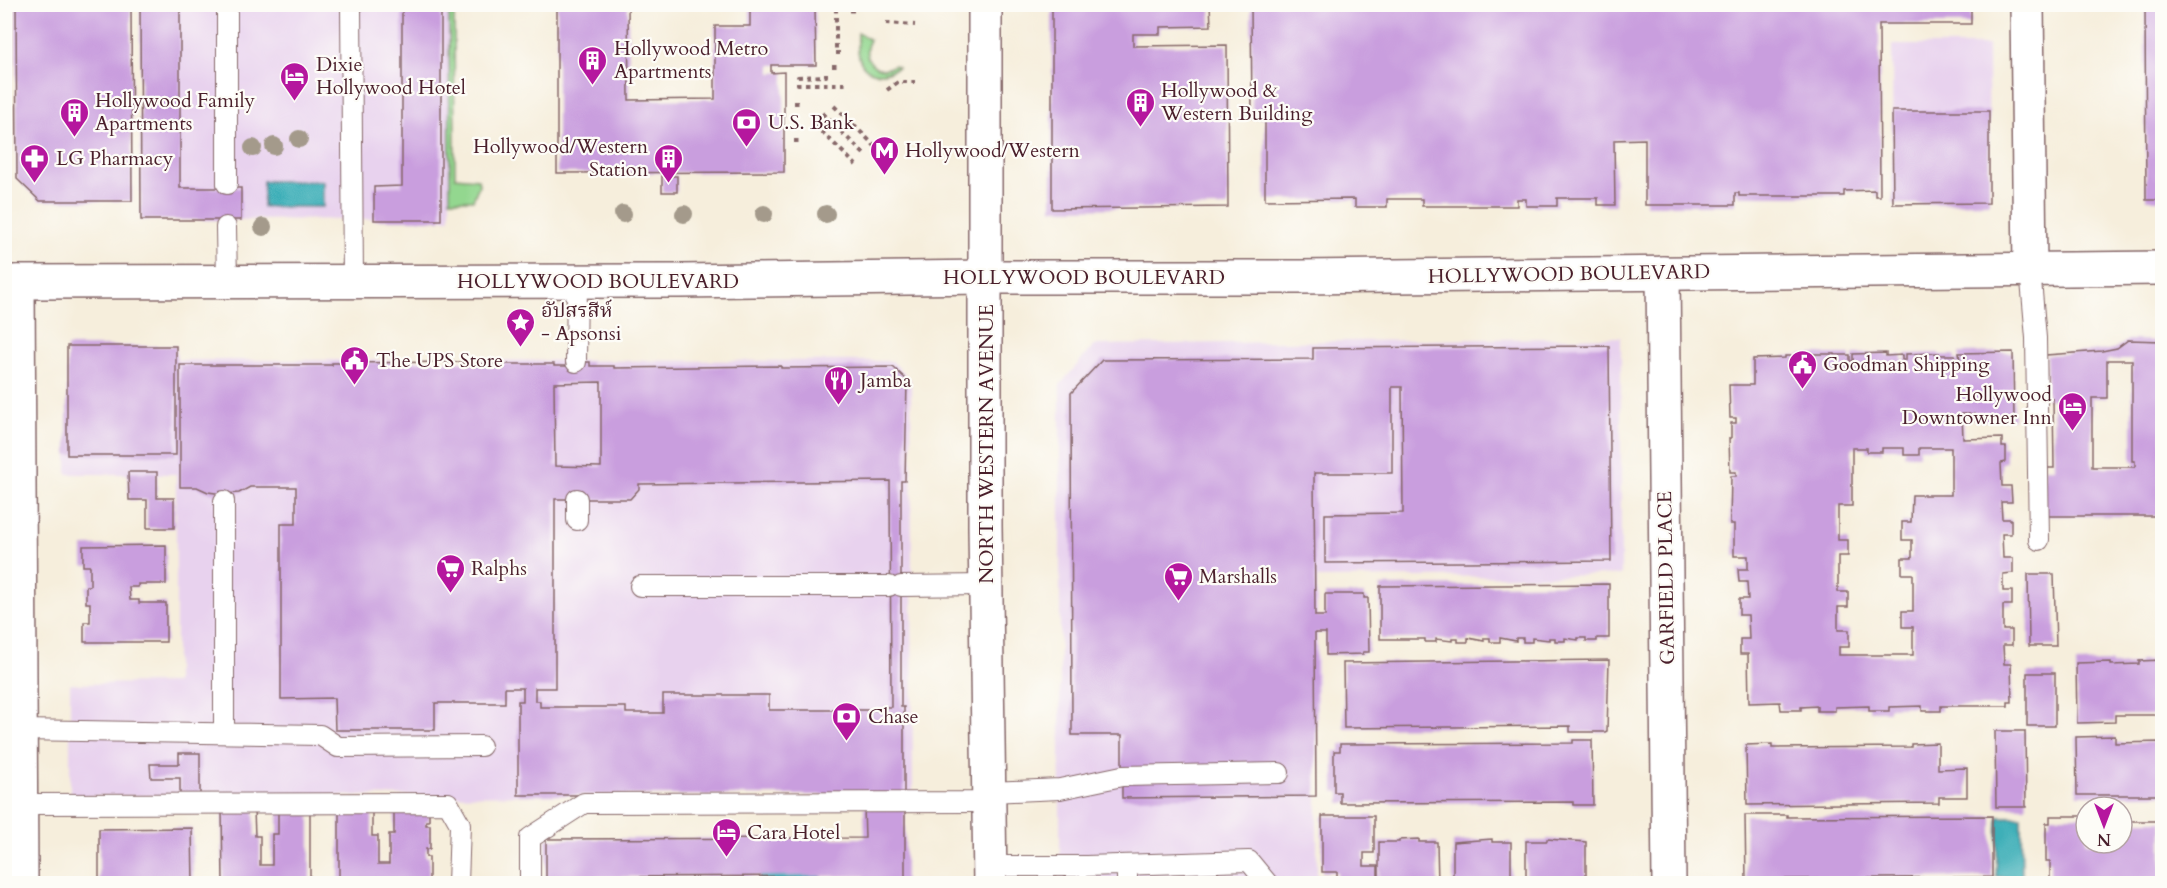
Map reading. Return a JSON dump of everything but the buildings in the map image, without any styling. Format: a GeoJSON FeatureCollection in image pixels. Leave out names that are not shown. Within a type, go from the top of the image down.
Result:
{"type":"FeatureCollection","features":[{"type":"Feature","properties":{"kind":"main road","name":"NORTH WESTERN AVENUE"},"geometry":{"type":"LineString","coordinates":[[985,4],[986,585],[990,875]]}},
{"type":"Feature","properties":{"kind":"main road"},"geometry":{"type":"LineString","coordinates":[[2027,4],[2030,269]]}},
{"type":"Feature","properties":{"kind":"main road","name":"HOLLYWOOD BOULEVARD"},"geometry":{"type":"LineString","coordinates":[[11,282],[353,283],[985,277],[1300,277],[2163,268]]}},
{"type":"Feature","properties":{"kind":"main road","name":"GARFIELD PLACE"},"geometry":{"type":"LineString","coordinates":[[1663,273],[1669,884]]}},
{"type":"Feature","properties":{"kind":"main road"},"geometry":{"type":"LineString","coordinates":[[11,282],[21,884]]}},
{"type":"Feature","properties":{"kind":"lane"},"geometry":{"type":"LineString","coordinates":[[227,4],[227,184]]}},
{"type":"Feature","properties":{"kind":"lane"},"geometry":{"type":"LineString","coordinates":[[351,4],[353,283]]}},
{"type":"Feature","properties":{"kind":"lane"},"geometry":{"type":"LineString","coordinates":[[226,227],[227,282]]}},
{"type":"Feature","properties":{"kind":"lane"},"geometry":{"type":"LineString","coordinates":[[2030,269],[2036,338],[2039,540]]}},
{"type":"Feature","properties":{"kind":"lane"},"geometry":{"type":"LineString","coordinates":[[576,362],[577,281]]}},
{"type":"Feature","properties":{"kind":"lane"},"geometry":{"type":"LineString","coordinates":[[577,499],[577,520]]}},
{"type":"Feature","properties":{"kind":"lane"},"geometry":{"type":"LineString","coordinates":[[224,501],[224,733]]}},
{"type":"Feature","properties":{"kind":"lane"},"geometry":{"type":"LineString","coordinates":[[640,586],[986,585]]}},
{"type":"Feature","properties":{"kind":"lane"},"geometry":{"type":"LineString","coordinates":[[20,730],[320,735],[338,747],[481,746]]}},
{"type":"Feature","properties":{"kind":"lane"},"geometry":{"type":"LineString","coordinates":[[530,884],[530,838],[584,803],[990,797],[1060,789],[1122,776],[1279,773]]}},
{"type":"Feature","properties":{"kind":"lane"},"geometry":{"type":"LineString","coordinates":[[21,804],[448,803],[460,824],[458,884]]}},
{"type":"Feature","properties":{"kind":"lane"},"geometry":{"type":"LineString","coordinates":[[990,875],[1127,874],[1249,861],[1268,884]]}},
{"type":"Feature","properties":{"kind":"path"},"geometry":{"type":"LineString","coordinates":[[836,8],[836,53],[840,53]]}},
{"type":"Feature","properties":{"kind":"path"},"geometry":{"type":"LineString","coordinates":[[886,23],[915,25]]}},
{"type":"Feature","properties":{"kind":"path"},"geometry":{"type":"LineString","coordinates":[[832,66],[840,66]]}},
{"type":"Feature","properties":{"kind":"path"},"geometry":{"type":"LineString","coordinates":[[826,73],[826,76],[798,77],[798,84],[848,84]]}},
{"type":"Feature","properties":{"kind":"path"},"geometry":{"type":"LineString","coordinates":[[887,90],[898,82],[915,82]]}},
{"type":"Feature","properties":{"kind":"path"},"geometry":{"type":"LineString","coordinates":[[794,103],[803,103]]}},
{"type":"Feature","properties":{"kind":"path"},"geometry":{"type":"LineString","coordinates":[[834,106],[875,146]]}},
{"type":"Feature","properties":{"kind":"path"},"geometry":{"type":"LineString","coordinates":[[822,113],[866,156]]}},
{"type":"Feature","properties":{"kind":"path"},"geometry":{"type":"LineString","coordinates":[[815,125],[856,165]]}},
{"type":"Feature","properties":{"kind":"path"},"geometry":{"type":"LineString","coordinates":[[794,141],[803,141]]}},
{"type":"Feature","properties":{"kind":"shaded area","name":"Dixie Hollywood Hotel"},"geometry":{"type":"Polygon","coordinates":[[[140,5],[449,5],[450,219],[141,220],[140,5]]]}},
{"type":"Feature","properties":{"kind":"shaded area"},"geometry":{"type":"Polygon","coordinates":[[[1892,45],[1988,45],[1989,203],[1893,204],[1892,45]]]}},
{"type":"Feature","properties":{"kind":"shaded area"},"geometry":{"type":"Polygon","coordinates":[[[1621,337],[1621,575],[1317,578],[1317,883],[1060,884],[1060,385],[1094,345],[1621,337]]]}},
{"type":"Feature","properties":{"kind":"shaded area"},"geometry":{"type":"Polygon","coordinates":[[[67,346],[176,346],[177,360],[892,361],[911,380],[913,795],[70,796],[70,684],[176,683],[176,474],[67,474],[67,346]]]}},
{"type":"Feature","properties":{"kind":"green space"},"geometry":{"type":"Polygon","coordinates":[[[449,5],[454,5],[455,177],[478,179],[479,185],[473,200],[450,200],[449,5]]]}},
{"type":"Feature","properties":{"kind":"green space"},"geometry":{"type":"Polygon","coordinates":[[[858,33],[870,40],[867,46],[868,59],[876,67],[882,69],[894,65],[898,67],[881,73],[865,68],[859,57],[858,33]]]}},
{"type":"Feature","properties":{"kind":"water"},"geometry":{"type":"Polygon","coordinates":[[[263,181],[323,181],[323,207],[263,207],[263,181]]]}},
{"type":"Feature","properties":{"kind":"water"},"geometry":{"type":"Polygon","coordinates":[[[1998,817],[2021,817],[2022,877],[1996,877],[1998,817]]]}},
{"type":"Feature","properties":{"kind":"water"},"geometry":{"type":"Polygon","coordinates":[[[821,874],[821,883],[757,884],[760,875],[821,874]]]}},
{"type":"Feature","properties":{"kind":"place","name":"Hollywood Metro Apartments"},"geometry":{"type":"Point","coordinates":[593,86]}},
{"type":"Feature","properties":{"kind":"place","name":"Dixie Hollywood Hotel"},"geometry":{"type":"Point","coordinates":[295,102]}},
{"type":"Feature","properties":{"kind":"place","name":"Hollywood & Western Building"},"geometry":{"type":"Point","coordinates":[1140,128]}},
{"type":"Feature","properties":{"kind":"place","name":"Hollywood Family Apartments"},"geometry":{"type":"Point","coordinates":[74,138]}},
{"type":"Feature","properties":{"kind":"place","name":"U.S. Bank"},"geometry":{"type":"Point","coordinates":[747,148]}},
{"type":"Feature","properties":{"kind":"place","name":"Hollywood/Western"},"geometry":{"type":"Point","coordinates":[884,176]}},
{"type":"Feature","properties":{"kind":"place","name":"LG Pharmacy"},"geometry":{"type":"Point","coordinates":[35,184]}},
{"type":"Feature","properties":{"kind":"place","name":"Hollywood/Western Station"},"geometry":{"type":"Point","coordinates":[669,184]}},
{"type":"Feature","properties":{"kind":"place","name":"อัปสรสีห์ - Apsonsi"},"geometry":{"type":"Point","coordinates":[520,348]}},
{"type":"Feature","properties":{"kind":"place","name":"The UPS Store"},"geometry":{"type":"Point","coordinates":[355,386]}},
{"type":"Feature","properties":{"kind":"place","name":"Goodman Shipping"},"geometry":{"type":"Point","coordinates":[1802,390]}},
{"type":"Feature","properties":{"kind":"place","name":"Jamba"},"geometry":{"type":"Point","coordinates":[839,406]}},
{"type":"Feature","properties":{"kind":"place","name":"Hollywood Downtowner Inn"},"geometry":{"type":"Point","coordinates":[2073,432]}},
{"type":"Feature","properties":{"kind":"place","name":"Ralphs"},"geometry":{"type":"Point","coordinates":[450,594]}},
{"type":"Feature","properties":{"kind":"place","name":"Marshalls"},"geometry":{"type":"Point","coordinates":[1178,602]}},
{"type":"Feature","properties":{"kind":"place","name":"Chase"},"geometry":{"type":"Point","coordinates":[847,742]}},
{"type":"Feature","properties":{"kind":"place","name":"Cara Hotel"},"geometry":{"type":"Point","coordinates":[726,858]}}]}
